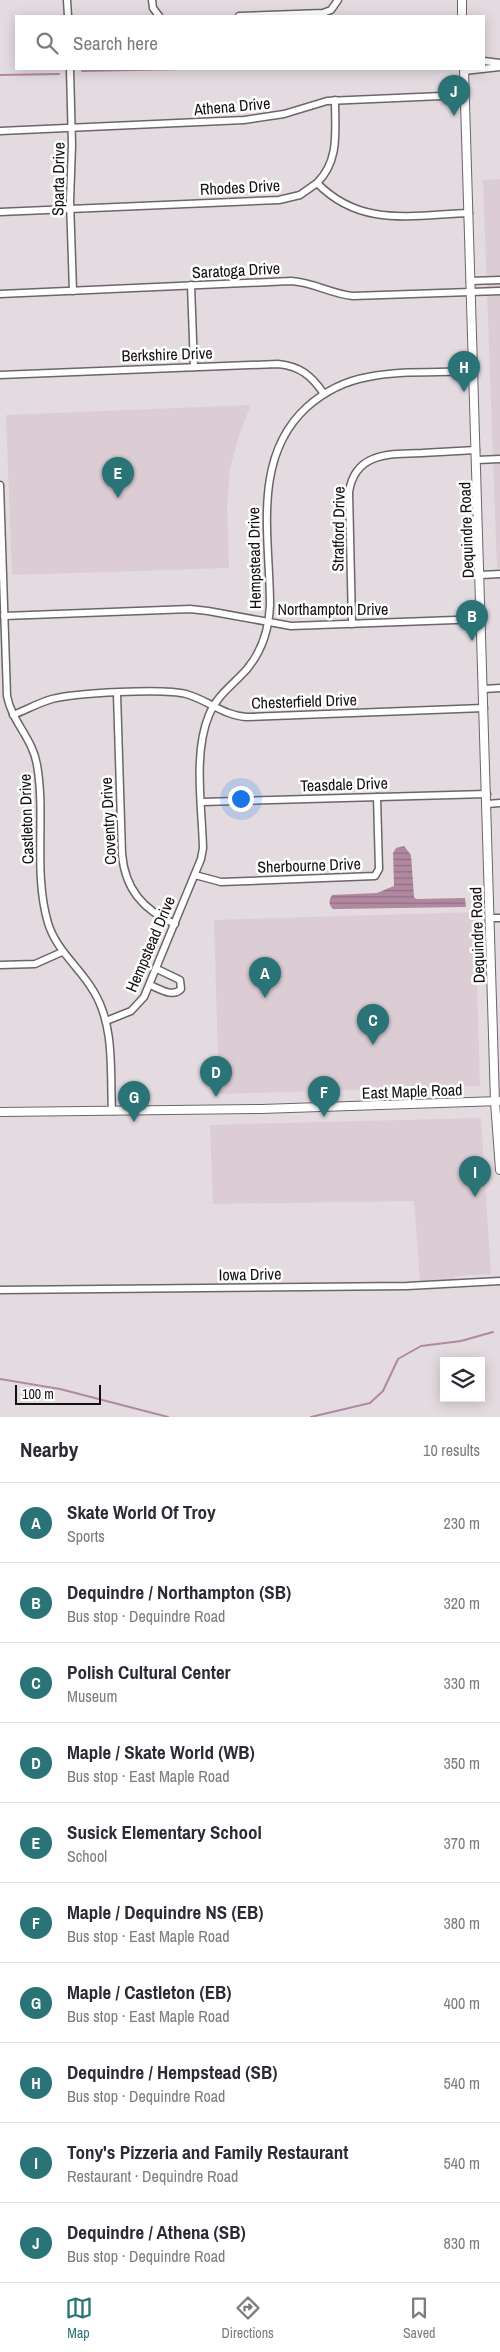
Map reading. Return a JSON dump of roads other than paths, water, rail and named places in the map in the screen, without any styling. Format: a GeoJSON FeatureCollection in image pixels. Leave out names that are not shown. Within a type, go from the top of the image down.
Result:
{"type":"FeatureCollection","features":[{"type":"Feature","properties":{"kind":"main road"},"geometry":{"type":"LineString","coordinates":[[462,0],[462,15]]}},
{"type":"Feature","properties":{"kind":"main road","name":"Dequindre Road"},"geometry":{"type":"LineString","coordinates":[[464,70],[490,918],[500,1170]]}},
{"type":"Feature","properties":{"kind":"main road","name":"East Maple Road"},"geometry":{"type":"LineString","coordinates":[[0,1112],[262,1109],[498,1102]]}},
{"type":"Feature","properties":{"kind":"street"},"geometry":{"type":"LineString","coordinates":[[67,0],[68,15]]}},
{"type":"Feature","properties":{"kind":"street"},"geometry":{"type":"LineString","coordinates":[[152,0],[153,8],[158,15]]}},
{"type":"Feature","properties":{"kind":"street"},"geometry":{"type":"LineString","coordinates":[[267,15],[323,13],[337,3]]}},
{"type":"Feature","properties":{"kind":"street"},"geometry":{"type":"LineString","coordinates":[[485,62],[500,63]]}},
{"type":"Feature","properties":{"kind":"street"},"geometry":{"type":"LineString","coordinates":[[485,68],[500,67]]}},
{"type":"Feature","properties":{"kind":"street","name":"Sparta Drive"},"geometry":{"type":"LineString","coordinates":[[70,70],[72,128],[70,209],[73,291]]}},
{"type":"Feature","properties":{"kind":"street","name":"Athena Drive"},"geometry":{"type":"LineString","coordinates":[[0,131],[244,120],[275,116],[313,104],[334,100],[465,95]]}},
{"type":"Feature","properties":{"kind":"street"},"geometry":{"type":"LineString","coordinates":[[334,100],[336,138],[334,156],[328,170],[317,184],[342,204],[369,214],[389,216],[469,213]]}},
{"type":"Feature","properties":{"kind":"street","name":"Rhodes Drive"},"geometry":{"type":"LineString","coordinates":[[0,212],[278,200],[300,195],[317,184]]}},
{"type":"Feature","properties":{"kind":"street"},"geometry":{"type":"LineString","coordinates":[[470,281],[500,280]]}},
{"type":"Feature","properties":{"kind":"street","name":"Saratoga Drive"},"geometry":{"type":"LineString","coordinates":[[0,294],[298,282],[335,294],[353,296],[500,291]]}},
{"type":"Feature","properties":{"kind":"street"},"geometry":{"type":"LineString","coordinates":[[190,286],[194,367]]}},
{"type":"Feature","properties":{"kind":"street","name":"Berkshire Drive"},"geometry":{"type":"LineString","coordinates":[[0,376],[270,364],[290,365],[308,375],[324,394]]}},
{"type":"Feature","properties":{"kind":"street","name":"Hempstead Drive"},"geometry":{"type":"LineString","coordinates":[[106,1021],[131,1011],[140,1003],[150,985],[203,848],[202,741],[214,706],[223,692],[255,658],[268,623],[270,588],[267,490],[277,448],[291,425],[304,410],[324,394],[350,381],[378,375],[474,371]]}},
{"type":"Feature","properties":{"kind":"street","name":"Stratford Drive"},"geometry":{"type":"LineString","coordinates":[[352,624],[349,492],[356,472],[371,459],[388,454],[476,450]]}},
{"type":"Feature","properties":{"kind":"street"},"geometry":{"type":"LineString","coordinates":[[477,460],[500,460]]}},
{"type":"Feature","properties":{"kind":"street","name":"Castleton Drive"},"geometry":{"type":"LineString","coordinates":[[0,485],[7,696],[13,716],[29,740],[37,764],[43,898],[48,924],[62,952],[94,991],[106,1021],[112,1111]]}},
{"type":"Feature","properties":{"kind":"street"},"geometry":{"type":"LineString","coordinates":[[480,575],[500,574]]}},
{"type":"Feature","properties":{"kind":"street","name":"Northampton Drive"},"geometry":{"type":"LineString","coordinates":[[4,616],[190,610],[216,612],[291,626],[482,619]]}},
{"type":"Feature","properties":{"kind":"street"},"geometry":{"type":"LineString","coordinates":[[484,689],[500,688]]}},
{"type":"Feature","properties":{"kind":"street","name":"Chesterfield Drive"},"geometry":{"type":"LineString","coordinates":[[13,716],[53,699],[176,692],[197,698],[233,715],[247,717],[484,708]]}},
{"type":"Feature","properties":{"kind":"street","name":"Coventry Drive"},"geometry":{"type":"LineString","coordinates":[[117,694],[122,854],[125,874],[133,892],[142,904],[156,915],[174,924]]}},
{"type":"Feature","properties":{"kind":"street","name":"Teasdale Drive"},"geometry":{"type":"LineString","coordinates":[[202,802],[487,794]]}},
{"type":"Feature","properties":{"kind":"street","name":"Sherbourne Drive"},"geometry":{"type":"LineString","coordinates":[[194,875],[222,882],[375,876],[379,869],[377,797]]}},
{"type":"Feature","properties":{"kind":"street"},"geometry":{"type":"LineString","coordinates":[[487,804],[500,803]]}},
{"type":"Feature","properties":{"kind":"street"},"geometry":{"type":"LineString","coordinates":[[490,918],[500,918]]}},
{"type":"Feature","properties":{"kind":"street"},"geometry":{"type":"LineString","coordinates":[[0,965],[34,964],[50,959],[62,952]]}},
{"type":"Feature","properties":{"kind":"street"},"geometry":{"type":"LineString","coordinates":[[150,985],[172,994],[176,994],[181,989],[180,980],[156,969]]}},
{"type":"Feature","properties":{"kind":"street","name":"Iowa Drive"},"geometry":{"type":"LineString","coordinates":[[0,1290],[388,1286],[500,1281]]}},
{"type":"Feature","properties":{"kind":"waterway"},"geometry":{"type":"LineString","coordinates":[[82,71],[132,70]]}},
{"type":"Feature","properties":{"kind":"waterway"},"geometry":{"type":"LineString","coordinates":[[0,75],[59,74]]}},
{"type":"Feature","properties":{"kind":"waterway"},"geometry":{"type":"LineString","coordinates":[[311,1417],[370,1403],[383,1391],[398,1359],[421,1346],[461,1341],[493,1332]]}},
{"type":"Feature","properties":{"kind":"waterway"},"geometry":{"type":"LineString","coordinates":[[0,1379],[60,1389],[168,1417]]}},
{"type":"Feature","properties":{"kind":"place","name":"Dequindre / Athena (SB)"},"geometry":{"type":"Point","coordinates":[454,116]}},
{"type":"Feature","properties":{"kind":"place","name":"Dequindre / Hempstead (SB)"},"geometry":{"type":"Point","coordinates":[464,392]}},
{"type":"Feature","properties":{"kind":"place","name":"Susick Elementary School"},"geometry":{"type":"Point","coordinates":[118,498]}},
{"type":"Feature","properties":{"kind":"place","name":"Dequindre / Northampton (SB)"},"geometry":{"type":"Point","coordinates":[472,641]}},
{"type":"Feature","properties":{"kind":"place","name":"Skate World Of Troy"},"geometry":{"type":"Point","coordinates":[265,998]}},
{"type":"Feature","properties":{"kind":"place","name":"Polish Cultural Center"},"geometry":{"type":"Point","coordinates":[373,1045]}},
{"type":"Feature","properties":{"kind":"place","name":"Maple / Skate World (WB)"},"geometry":{"type":"Point","coordinates":[216,1097]}},
{"type":"Feature","properties":{"kind":"place","name":"Maple / Dequindre NS (EB)"},"geometry":{"type":"Point","coordinates":[324,1117]}},
{"type":"Feature","properties":{"kind":"place","name":"Maple / Castleton (EB)"},"geometry":{"type":"Point","coordinates":[134,1122]}},
{"type":"Feature","properties":{"kind":"place","name":"Tony's Pizzeria and Family Restaurant"},"geometry":{"type":"Point","coordinates":[475,1197]}}]}
